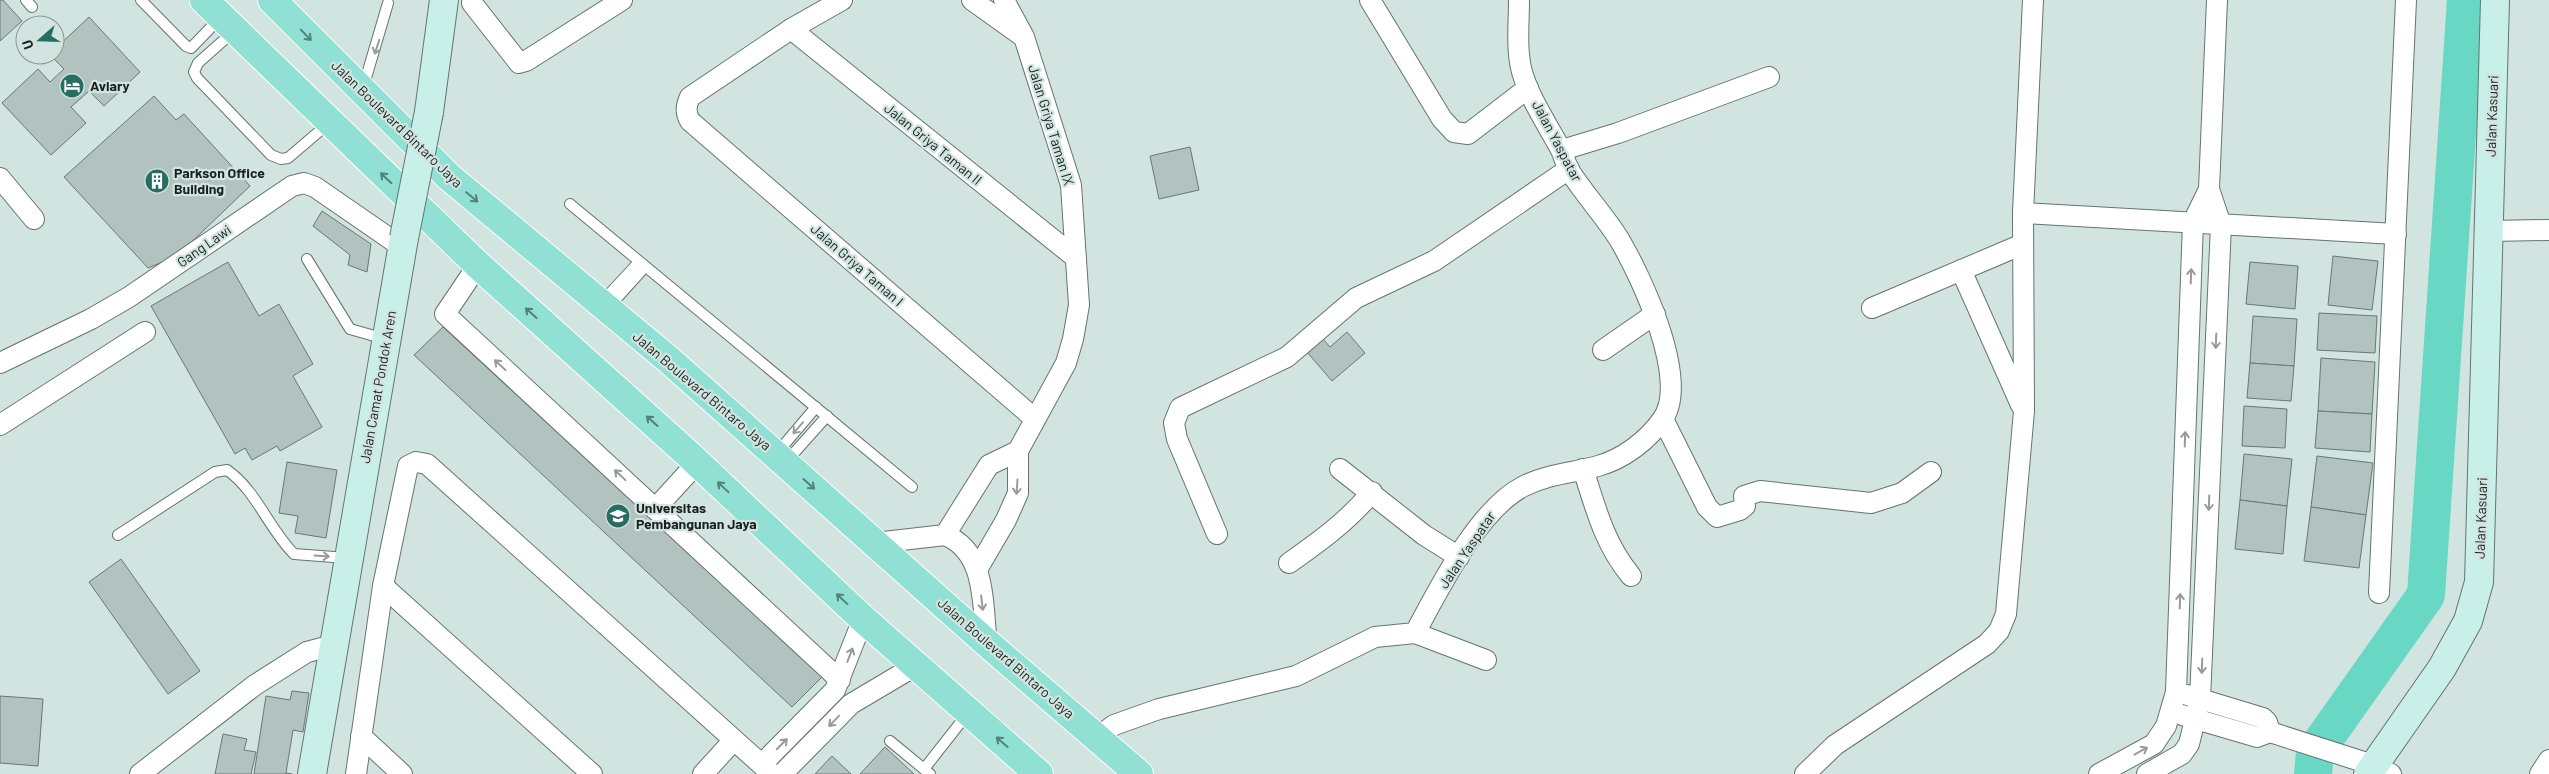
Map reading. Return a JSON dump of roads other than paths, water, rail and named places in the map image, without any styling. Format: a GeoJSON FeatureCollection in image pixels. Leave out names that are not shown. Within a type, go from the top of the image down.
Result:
{"type":"FeatureCollection","features":[{"type":"Feature","properties":{"kind":"main road","name":"Jalan Boulevard Bintaro Jaya"},"geometry":{"type":"LineString","coordinates":[[272,0],[449,177],[669,360],[987,643],[1139,774]]}},
{"type":"Feature","properties":{"kind":"main road","name":"Jalan Camat Pondok Aren"},"geometry":{"type":"LineString","coordinates":[[312,774],[403,242],[429,112],[444,0]]}},
{"type":"Feature","properties":{"kind":"main road","name":"Jalan Kasuari"},"geometry":{"type":"LineString","coordinates":[[2377,771],[2442,668],[2468,621],[2479,582],[2495,0]]}},
{"type":"Feature","properties":{"kind":"main road"},"geometry":{"type":"LineString","coordinates":[[220,16],[328,123],[478,265],[693,458],[863,619],[1039,774]]}},
{"type":"Feature","properties":{"kind":"street"},"geometry":{"type":"LineString","coordinates":[[472,3],[512,57],[519,63],[526,61],[622,0]]}},
{"type":"Feature","properties":{"kind":"street"},"geometry":{"type":"LineString","coordinates":[[791,29],[842,0]]}},
{"type":"Feature","properties":{"kind":"street"},"geometry":{"type":"LineString","coordinates":[[972,0],[1024,37]]}},
{"type":"Feature","properties":{"kind":"street","name":"Jalan Griya Taman IX"},"geometry":{"type":"LineString","coordinates":[[978,568],[1006,520],[1018,492],[1018,451],[1066,363],[1073,339],[1079,305],[1071,185],[1024,37],[1004,0]]}},
{"type":"Feature","properties":{"kind":"street"},"geometry":{"type":"LineString","coordinates":[[1370,0],[1442,120],[1454,132],[1468,134],[1528,88]]}},
{"type":"Feature","properties":{"kind":"street","name":"Jalan Yaspatar"},"geometry":{"type":"LineString","coordinates":[[1414,633],[1459,557],[1492,510],[1522,486],[1552,474],[1599,466],[1621,456],[1643,441],[1663,419],[1672,400],[1672,375],[1655,314],[1619,240],[1569,169],[1562,150],[1528,88],[1519,55],[1519,0]]}},
{"type":"Feature","properties":{"kind":"street"},"geometry":{"type":"LineString","coordinates":[[1813,770],[1835,746],[1987,644],[1999,631],[2006,614],[2024,411],[2023,213],[2033,0]]}},
{"type":"Feature","properties":{"kind":"street"},"geometry":{"type":"LineString","coordinates":[[2148,774],[2182,754],[2189,744],[2200,700],[2220,225],[2209,189],[2217,0]]}},
{"type":"Feature","properties":{"kind":"street"},"geometry":{"type":"LineString","coordinates":[[2379,593],[2406,0]]}},
{"type":"Feature","properties":{"kind":"street","name":"Jalan Griya Taman I"},"geometry":{"type":"LineString","coordinates":[[791,29],[690,97],[686,106],[686,114],[690,121],[1035,419]]}},
{"type":"Feature","properties":{"kind":"street","name":"Jalan Griya Taman II"},"geometry":{"type":"LineString","coordinates":[[791,29],[1076,258]]}},
{"type":"Feature","properties":{"kind":"street"},"geometry":{"type":"LineString","coordinates":[[1562,150],[1618,133],[1769,77]]}},
{"type":"Feature","properties":{"kind":"street"},"geometry":{"type":"LineString","coordinates":[[1217,534],[1176,438],[1174,423],[1180,408],[1287,357],[1356,298],[1434,262],[1569,169]]}},
{"type":"Feature","properties":{"kind":"street"},"geometry":{"type":"LineString","coordinates":[[0,178],[34,219]]}},
{"type":"Feature","properties":{"kind":"street","name":"Gang Lawi"},"geometry":{"type":"LineString","coordinates":[[0,363],[91,319],[129,297],[292,186],[304,184],[315,188],[403,242]]}},
{"type":"Feature","properties":{"kind":"street"},"geometry":{"type":"LineString","coordinates":[[2098,774],[2154,744],[2166,726],[2176,692],[2193,222],[2209,189]]}},
{"type":"Feature","properties":{"kind":"street"},"geometry":{"type":"LineString","coordinates":[[2023,213],[2396,234]]}},
{"type":"Feature","properties":{"kind":"street"},"geometry":{"type":"LineString","coordinates":[[2488,231],[2549,230]]}},
{"type":"Feature","properties":{"kind":"street"},"geometry":{"type":"LineString","coordinates":[[1872,308],[2023,244]]}},
{"type":"Feature","properties":{"kind":"street"},"geometry":{"type":"LineString","coordinates":[[478,265],[445,314],[651,504],[838,685],[851,704]]}},
{"type":"Feature","properties":{"kind":"street"},"geometry":{"type":"LineString","coordinates":[[1961,270],[2024,411]]}},
{"type":"Feature","properties":{"kind":"street"},"geometry":{"type":"LineString","coordinates":[[1603,350],[1655,314]]}},
{"type":"Feature","properties":{"kind":"street"},"geometry":{"type":"LineString","coordinates":[[0,425],[145,332]]}},
{"type":"Feature","properties":{"kind":"street"},"geometry":{"type":"LineString","coordinates":[[1663,419],[1707,508],[1717,517],[1740,510],[1745,506],[1744,496],[1760,490],[1871,503],[1902,493],[1930,472]]}},
{"type":"Feature","properties":{"kind":"street"},"geometry":{"type":"LineString","coordinates":[[945,535],[989,465],[1018,451]]}},
{"type":"Feature","properties":{"kind":"street"},"geometry":{"type":"LineString","coordinates":[[651,504],[693,458]]}},
{"type":"Feature","properties":{"kind":"street"},"geometry":{"type":"LineString","coordinates":[[356,774],[383,586],[408,466],[416,462],[427,464],[767,769],[838,685],[863,619]]}},
{"type":"Feature","properties":{"kind":"street"},"geometry":{"type":"LineString","coordinates":[[1340,469],[1372,492],[1424,535],[1459,557]]}},
{"type":"Feature","properties":{"kind":"street"},"geometry":{"type":"LineString","coordinates":[[1583,469],[1604,536],[1618,560],[1631,576]]}},
{"type":"Feature","properties":{"kind":"street"},"geometry":{"type":"LineString","coordinates":[[1289,563],[1349,518],[1372,492]]}},
{"type":"Feature","properties":{"kind":"street"},"geometry":{"type":"LineString","coordinates":[[875,543],[945,535],[971,556],[978,568],[987,643]]}},
{"type":"Feature","properties":{"kind":"street"},"geometry":{"type":"LineString","coordinates":[[383,586],[592,774]]}},
{"type":"Feature","properties":{"kind":"street"},"geometry":{"type":"LineString","coordinates":[[1098,737],[1114,725],[1159,709],[1296,676],[1375,637],[1414,633],[1486,660]]}},
{"type":"Feature","properties":{"kind":"street"},"geometry":{"type":"LineString","coordinates":[[140,774],[255,685],[307,652],[322,648],[334,648]]}},
{"type":"Feature","properties":{"kind":"street"},"geometry":{"type":"LineString","coordinates":[[782,774],[851,704],[915,666]]}},
{"type":"Feature","properties":{"kind":"street"},"geometry":{"type":"LineString","coordinates":[[2176,692],[2264,718],[2272,733]]}},
{"type":"Feature","properties":{"kind":"street"},"geometry":{"type":"LineString","coordinates":[[2171,712],[2257,738],[2272,733],[2335,753],[2377,771]]}},
{"type":"Feature","properties":{"kind":"street"},"geometry":{"type":"LineString","coordinates":[[361,736],[402,774]]}},
{"type":"Feature","properties":{"kind":"street"},"geometry":{"type":"LineString","coordinates":[[703,774],[734,741]]}},
{"type":"Feature","properties":{"kind":"street"},"geometry":{"type":"LineString","coordinates":[[2540,774],[2549,760]]}},
{"type":"Feature","properties":{"kind":"lane"},"geometry":{"type":"LineString","coordinates":[[141,0],[186,46],[191,48],[220,16]]}},
{"type":"Feature","properties":{"kind":"lane"},"geometry":{"type":"LineString","coordinates":[[363,90],[388,2]]}},
{"type":"Feature","properties":{"kind":"lane"},"geometry":{"type":"LineString","coordinates":[[220,16],[194,72],[197,78],[271,155],[281,159],[288,158],[328,123]]}},
{"type":"Feature","properties":{"kind":"lane"},"geometry":{"type":"LineString","coordinates":[[570,204],[912,487]]}},
{"type":"Feature","properties":{"kind":"lane"},"geometry":{"type":"LineString","coordinates":[[307,260],[350,329],[386,340]]}},
{"type":"Feature","properties":{"kind":"lane"},"geometry":{"type":"LineString","coordinates":[[603,307],[642,264]]}},
{"type":"Feature","properties":{"kind":"lane"},"geometry":{"type":"LineString","coordinates":[[781,458],[816,407]]}},
{"type":"Feature","properties":{"kind":"lane"},"geometry":{"type":"LineString","coordinates":[[781,458],[826,416]]}},
{"type":"Feature","properties":{"kind":"lane"},"geometry":{"type":"LineString","coordinates":[[118,535],[215,472],[227,470],[238,478],[281,541],[294,554],[349,558]]}},
{"type":"Feature","properties":{"kind":"lane"},"geometry":{"type":"LineString","coordinates":[[890,741],[927,771],[968,713]]}},
{"type":"Feature","properties":{"kind":"waterway"},"geometry":{"type":"LineString","coordinates":[[2313,774],[2315,752],[2426,595],[2466,0]]}},
{"type":"Feature","properties":{"kind":"place","name":"Aviary"},"geometry":{"type":"Point","coordinates":[72,86]}},
{"type":"Feature","properties":{"kind":"place","name":"Parkson Office Building"},"geometry":{"type":"Point","coordinates":[157,181]}},
{"type":"Feature","properties":{"kind":"place","name":"Universitas Pembangunan Jaya"},"geometry":{"type":"Point","coordinates":[618,516]}}]}
